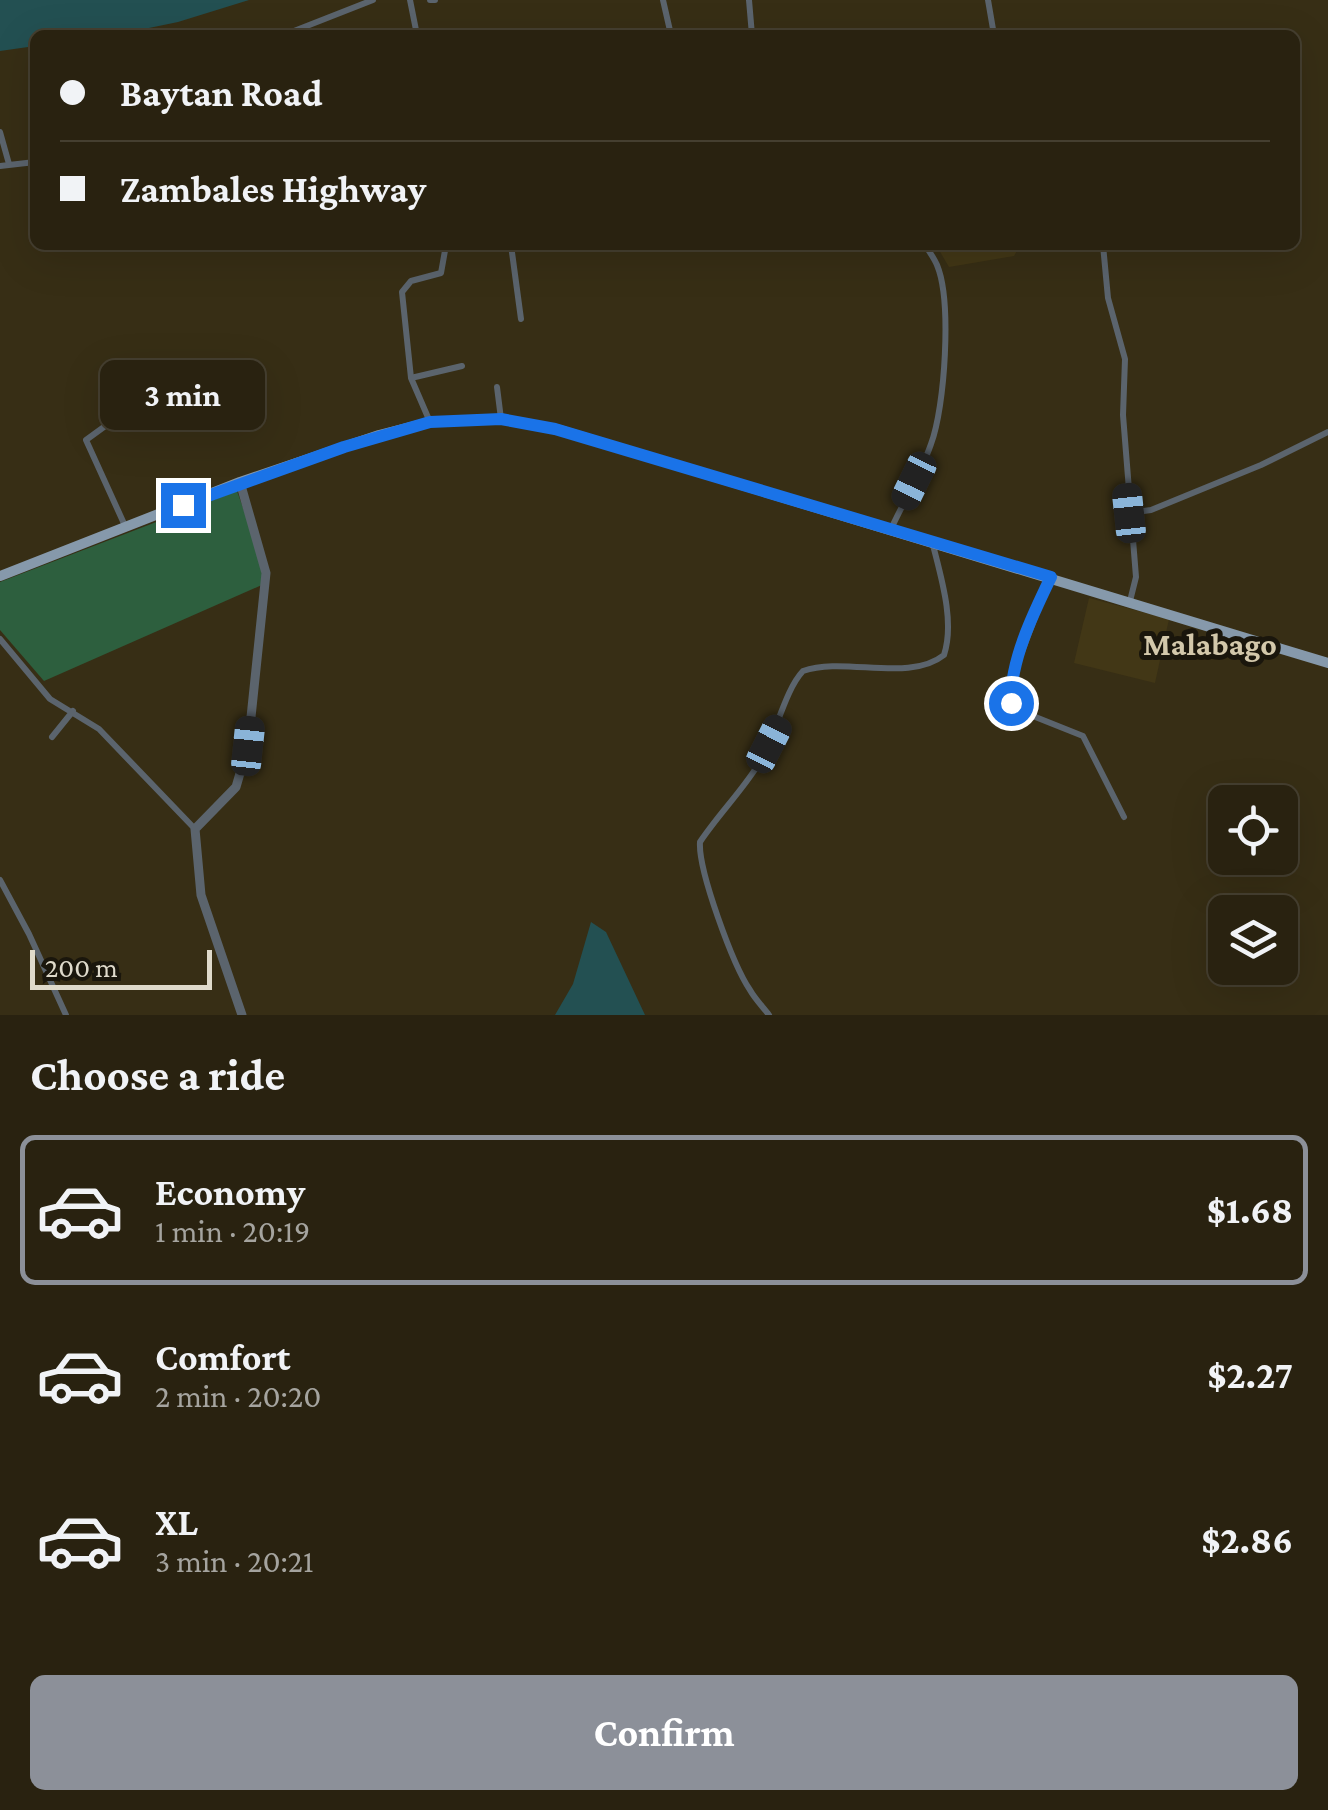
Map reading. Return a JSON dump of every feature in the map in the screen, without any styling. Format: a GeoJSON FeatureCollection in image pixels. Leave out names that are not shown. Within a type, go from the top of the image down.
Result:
{"type":"FeatureCollection","features":[{"type":"Feature","properties":{"kind":"main road"},"geometry":{"type":"LineString","coordinates":[[0,576],[240,482],[379,435],[430,422],[501,419],[555,429],[1328,663]]}},
{"type":"Feature","properties":{"kind":"street"},"geometry":{"type":"LineString","coordinates":[[294,30],[373,0]]}},
{"type":"Feature","properties":{"kind":"street"},"geometry":{"type":"LineString","coordinates":[[410,0],[416,30]]}},
{"type":"Feature","properties":{"kind":"street"},"geometry":{"type":"LineString","coordinates":[[663,0],[670,30]]}},
{"type":"Feature","properties":{"kind":"street"},"geometry":{"type":"LineString","coordinates":[[749,0],[752,30]]}},
{"type":"Feature","properties":{"kind":"street"},"geometry":{"type":"LineString","coordinates":[[988,0],[993,30]]}},
{"type":"Feature","properties":{"kind":"street"},"geometry":{"type":"LineString","coordinates":[[0,132],[4,165],[30,162]]}},
{"type":"Feature","properties":{"kind":"street"},"geometry":{"type":"LineString","coordinates":[[430,422],[411,378],[402,292],[412,281],[440,272],[445,250]]}},
{"type":"Feature","properties":{"kind":"street"},"geometry":{"type":"LineString","coordinates":[[513,250],[521,319]]}},
{"type":"Feature","properties":{"kind":"street"},"geometry":{"type":"LineString","coordinates":[[891,529],[931,446],[942,393],[941,280],[928,250]]}},
{"type":"Feature","properties":{"kind":"street"},"geometry":{"type":"LineString","coordinates":[[1103,250],[1107,289],[1125,359],[1122,414],[1136,577],[1130,602]]}},
{"type":"Feature","properties":{"kind":"street"},"geometry":{"type":"LineString","coordinates":[[411,378],[462,366]]}},
{"type":"Feature","properties":{"kind":"street"},"geometry":{"type":"LineString","coordinates":[[497,387],[501,419]]}},
{"type":"Feature","properties":{"kind":"street"},"geometry":{"type":"LineString","coordinates":[[119,416],[86,440],[86,447],[126,528]]}},
{"type":"Feature","properties":{"kind":"street"},"geometry":{"type":"LineString","coordinates":[[1129,513],[1151,510],[1328,432]]}},
{"type":"Feature","properties":{"kind":"street"},"geometry":{"type":"LineString","coordinates":[[195,829],[236,787],[248,746],[266,574],[240,482]]}},
{"type":"Feature","properties":{"kind":"street"},"geometry":{"type":"LineString","coordinates":[[769,1015],[749,989],[735,960],[703,867],[700,842],[759,764],[779,725],[792,686],[803,671],[914,666],[931,664],[944,656],[945,606],[932,544]]}},
{"type":"Feature","properties":{"kind":"street"},"geometry":{"type":"LineString","coordinates":[[1051,577],[1026,635],[1011,703],[1013,708],[1084,736],[1124,817]]}},
{"type":"Feature","properties":{"kind":"street"},"geometry":{"type":"LineString","coordinates":[[0,638],[50,699],[99,730],[195,829],[202,894],[242,1015]]}},
{"type":"Feature","properties":{"kind":"street"},"geometry":{"type":"LineString","coordinates":[[52,737],[73,711]]}},
{"type":"Feature","properties":{"kind":"street"},"geometry":{"type":"LineString","coordinates":[[0,880],[66,1015]]}},
{"type":"Feature","properties":{"kind":"shaded area"},"geometry":{"type":"Polygon","coordinates":[[[939,250],[1017,250],[1014,256],[949,267],[939,250]]]}},
{"type":"Feature","properties":{"kind":"shaded area"},"geometry":{"type":"Polygon","coordinates":[[[1089,598],[1169,619],[1155,683],[1074,663],[1089,598]]]}},
{"type":"Feature","properties":{"kind":"green space"},"geometry":{"type":"Polygon","coordinates":[[[237,491],[256,544],[264,584],[44,681],[0,630],[0,582],[237,491]]]}},
{"type":"Feature","properties":{"kind":"water"},"geometry":{"type":"Polygon","coordinates":[[[0,0],[249,0],[139,30],[30,30],[30,47],[0,51],[0,0]]]}},
{"type":"Feature","properties":{"kind":"water"},"geometry":{"type":"Polygon","coordinates":[[[591,922],[606,932],[645,1015],[555,1015],[573,984],[591,922]]]}},
{"type":"Feature","properties":{"kind":"district","name":"Malabago"},"geometry":{"type":"Point","coordinates":[1210,644]}},
{"type":"Feature","properties":{"kind":"route"},"geometry":{"type":"LineString","coordinates":[[183,505],[379,435],[430,422],[501,419],[555,429],[1051,577],[1026,635],[1011,703]]}}]}
